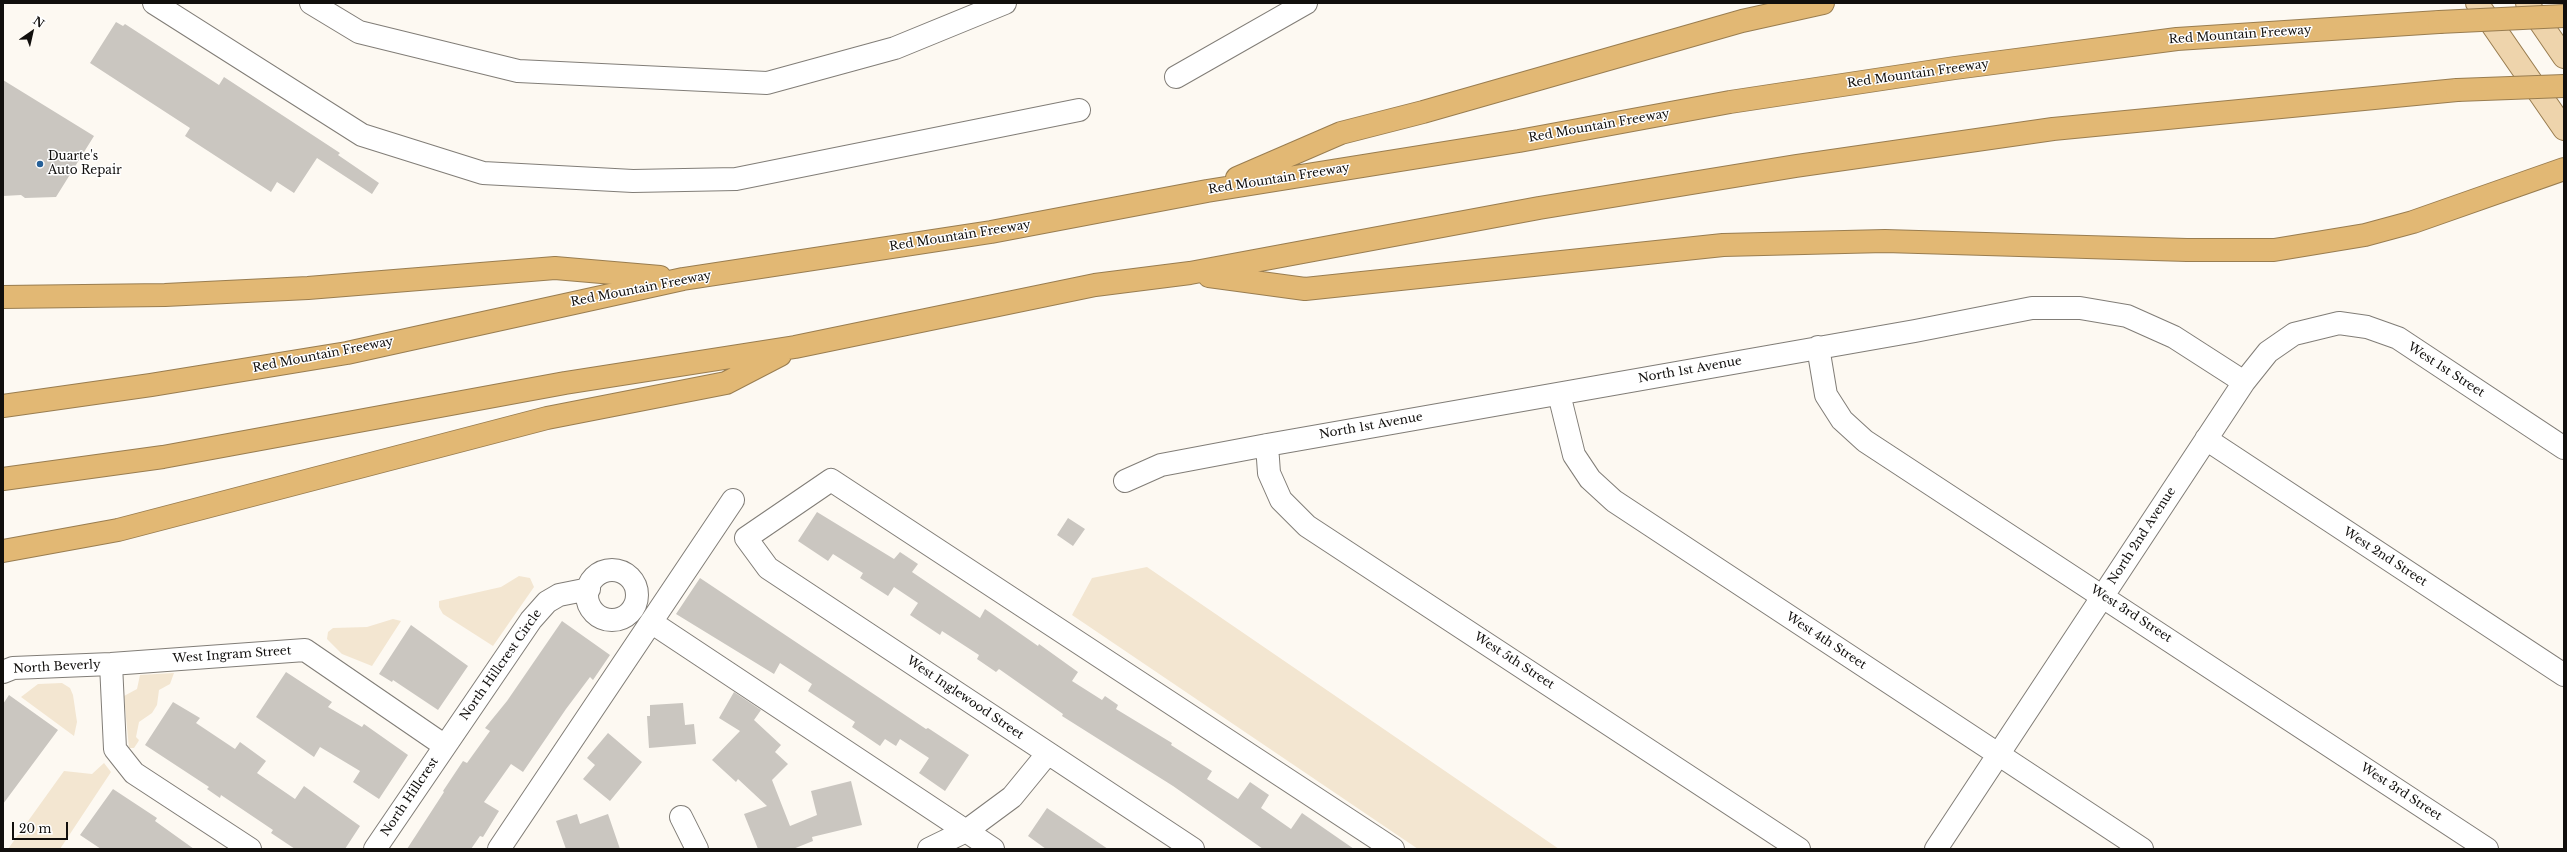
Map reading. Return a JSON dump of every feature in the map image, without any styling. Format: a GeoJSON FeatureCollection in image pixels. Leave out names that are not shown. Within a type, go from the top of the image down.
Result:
{"type":"FeatureCollection","features":[{"type":"Feature","properties":{"kind":"highway"},"geometry":{"type":"LineString","coordinates":[[1207,191],[1341,133],[1431,110],[1742,21],[1823,3]]}},
{"type":"Feature","properties":{"kind":"highway","name":"Red Mountain Freeway"},"geometry":{"type":"LineString","coordinates":[[3,406],[151,385],[346,353],[684,279],[991,232],[1207,191],[1519,141],[1730,102],[1955,68],[2177,39],[2439,22],[2564,16]]}},
{"type":"Feature","properties":{"kind":"highway"},"geometry":{"type":"LineString","coordinates":[[3,479],[163,457],[566,383],[795,346],[1095,285],[1190,273],[1539,208],[1796,166],[2060,128],[2457,90],[2564,86]]}},
{"type":"Feature","properties":{"kind":"highway"},"geometry":{"type":"LineString","coordinates":[[1190,273],[1305,289],[1723,245],[1885,241],[2194,250],[2274,250],[2365,235],[2413,222],[2564,169]]}},
{"type":"Feature","properties":{"kind":"highway"},"geometry":{"type":"LineString","coordinates":[[3,297],[197,294],[308,288],[555,268],[684,279]]}},
{"type":"Feature","properties":{"kind":"highway"},"geometry":{"type":"LineString","coordinates":[[3,551],[118,530],[547,418],[726,383],[795,346]]}},
{"type":"Feature","properties":{"kind":"main road"},"geometry":{"type":"LineString","coordinates":[[2477,3],[2564,129]]}},
{"type":"Feature","properties":{"kind":"main road"},"geometry":{"type":"LineString","coordinates":[[2527,3],[2564,57]]}},
{"type":"Feature","properties":{"kind":"street"},"geometry":{"type":"LineString","coordinates":[[154,3],[362,135],[482,173],[633,182],[736,179],[1079,110]]}},
{"type":"Feature","properties":{"kind":"street"},"geometry":{"type":"LineString","coordinates":[[311,3],[359,32],[518,71],[767,83],[896,48],[1005,3]]}},
{"type":"Feature","properties":{"kind":"street"},"geometry":{"type":"LineString","coordinates":[[1176,77],[1306,3]]}},
{"type":"Feature","properties":{"kind":"street","name":"North 1st Avenue"},"geometry":{"type":"LineString","coordinates":[[1125,481],[1161,465],[1267,444],[1915,331],[2032,308],[2080,308],[2127,316],[2174,337],[2244,382]]}},
{"type":"Feature","properties":{"kind":"street","name":"West 1st Street"},"geometry":{"type":"LineString","coordinates":[[2317,326],[2339,322],[2367,327],[2398,338],[2564,448]]}},
{"type":"Feature","properties":{"kind":"street","name":"North 2nd Avenue"},"geometry":{"type":"LineString","coordinates":[[1936,849],[2244,382],[2268,352],[2294,334],[2317,326]]}},
{"type":"Feature","properties":{"kind":"street","name":"West 3rd Street"},"geometry":{"type":"LineString","coordinates":[[1818,347],[1826,395],[1842,420],[1866,441],[2487,849]]}},
{"type":"Feature","properties":{"kind":"street","name":"West 4th Street"},"geometry":{"type":"LineString","coordinates":[[1559,394],[1574,455],[1590,479],[1614,501],[2142,849]]}},
{"type":"Feature","properties":{"kind":"street","name":"West 2nd Street"},"geometry":{"type":"LineString","coordinates":[[2206,439],[2564,675]]}},
{"type":"Feature","properties":{"kind":"street","name":"West 5th Street"},"geometry":{"type":"LineString","coordinates":[[1267,444],[1269,473],[1281,500],[1307,526],[1800,849]]}},
{"type":"Feature","properties":{"kind":"street","name":"West Inglewood Street"},"geometry":{"type":"LineString","coordinates":[[1193,849],[768,568],[746,538],[831,480],[1393,849]]}},
{"type":"Feature","properties":{"kind":"street"},"geometry":{"type":"LineString","coordinates":[[499,849],[733,500]]}},
{"type":"Feature","properties":{"kind":"street","name":"North Hillcrest Circle"},"geometry":{"type":"LineString","coordinates":[[445,746],[531,620],[546,602],[559,595],[588,589]]}},
{"type":"Feature","properties":{"kind":"street"},"geometry":{"type":"LineString","coordinates":[[651,622],[993,849]]}},
{"type":"Feature","properties":{"kind":"street","name":"West Ingram Street"},"geometry":{"type":"LineString","coordinates":[[111,664],[305,650],[445,746]]}},
{"type":"Feature","properties":{"kind":"street"},"geometry":{"type":"LineString","coordinates":[[111,664],[115,749],[134,773],[250,849]]}},
{"type":"Feature","properties":{"kind":"street","name":"North Beverly"},"geometry":{"type":"LineString","coordinates":[[3,672],[13,668],[111,664]]}},
{"type":"Feature","properties":{"kind":"street","name":"North Hillcrest"},"geometry":{"type":"LineString","coordinates":[[375,849],[445,746]]}},
{"type":"Feature","properties":{"kind":"street"},"geometry":{"type":"LineString","coordinates":[[929,849],[966,831],[1012,797],[1048,753]]}},
{"type":"Feature","properties":{"kind":"street"},"geometry":{"type":"LineString","coordinates":[[681,817],[697,849]]}},
{"type":"Feature","properties":{"kind":"shaded area"},"geometry":{"type":"Polygon","coordinates":[[[1147,567],[1559,849],[1418,849],[1072,615],[1092,578],[1147,567]]]}},
{"type":"Feature","properties":{"kind":"shaded area"},"geometry":{"type":"Polygon","coordinates":[[[519,576],[530,578],[534,587],[493,646],[443,614],[439,607],[439,601],[501,587],[519,576]]]}},
{"type":"Feature","properties":{"kind":"shaded area"},"geometry":{"type":"Polygon","coordinates":[[[393,619],[401,621],[372,666],[342,654],[327,639],[328,632],[333,628],[367,627],[393,619]]]}},
{"type":"Feature","properties":{"kind":"shaded area"},"geometry":{"type":"Polygon","coordinates":[[[174,673],[170,684],[159,690],[157,705],[152,713],[139,722],[136,737],[139,740],[134,748],[129,748],[124,696],[137,689],[140,675],[174,673]]]}},
{"type":"Feature","properties":{"kind":"shaded area"},"geometry":{"type":"Polygon","coordinates":[[[62,683],[70,688],[73,695],[77,722],[74,736],[21,697],[38,684],[62,683]]]}},
{"type":"Feature","properties":{"kind":"shaded area"},"geometry":{"type":"Polygon","coordinates":[[[104,763],[111,772],[60,849],[8,849],[64,771],[92,774],[104,763]]]}},
{"type":"Feature","properties":{"kind":"building"},"geometry":{"type":"Polygon","coordinates":[[[116,22],[123,26],[125,24],[219,85],[224,77],[340,153],[338,155],[379,183],[372,194],[317,158],[294,193],[277,182],[271,192],[185,136],[190,128],[90,63],[116,22]]]}},
{"type":"Feature","properties":{"kind":"building","name":"Duarte's Auto Repair"},"geometry":{"type":"Polygon","coordinates":[[[3,80],[94,136],[56,197],[25,198],[21,195],[3,196],[3,80]]]}},
{"type":"Feature","properties":{"kind":"building"},"geometry":{"type":"Polygon","coordinates":[[[817,512],[894,559],[900,552],[918,564],[912,572],[980,618],[985,609],[1038,646],[1039,644],[1078,672],[1072,681],[1102,700],[1105,696],[1118,705],[1116,709],[1172,743],[1171,745],[1212,771],[1207,779],[1238,799],[1250,782],[1269,795],[1261,808],[1291,829],[1302,813],[1354,849],[1263,849],[1173,786],[1062,716],[1063,714],[999,669],[996,672],[977,659],[979,655],[942,631],[940,635],[910,615],[918,603],[894,587],[888,596],[860,578],[863,573],[833,554],[828,561],[798,541],[817,512]]]}},
{"type":"Feature","properties":{"kind":"building"},"geometry":{"type":"Polygon","coordinates":[[[1068,518],[1085,529],[1073,546],[1057,535],[1068,518]]]}},
{"type":"Feature","properties":{"kind":"building"},"geometry":{"type":"Polygon","coordinates":[[[700,578],[926,729],[928,728],[969,755],[945,791],[919,773],[929,758],[900,739],[896,746],[885,739],[880,746],[852,727],[855,722],[808,691],[812,684],[780,663],[774,674],[676,614],[700,578]]]}},
{"type":"Feature","properties":{"kind":"building"},"geometry":{"type":"Polygon","coordinates":[[[562,621],[610,655],[593,680],[590,677],[566,709],[523,772],[511,764],[484,802],[499,811],[483,837],[480,836],[471,849],[407,849],[463,761],[467,763],[490,731],[485,728],[507,701],[562,621]]]}},
{"type":"Feature","properties":{"kind":"building"},"geometry":{"type":"Polygon","coordinates":[[[411,625],[468,666],[438,710],[393,680],[392,682],[379,674],[411,625]]]}},
{"type":"Feature","properties":{"kind":"building"},"geometry":{"type":"Polygon","coordinates":[[[286,672],[332,702],[328,707],[362,727],[364,724],[408,755],[379,799],[353,782],[360,771],[320,747],[314,757],[256,717],[286,672]]]}},
{"type":"Feature","properties":{"kind":"building"},"geometry":{"type":"Polygon","coordinates":[[[734,692],[761,710],[754,720],[781,745],[775,752],[788,764],[772,780],[790,826],[817,815],[811,791],[851,781],[862,825],[812,837],[813,841],[793,849],[758,849],[744,814],[767,806],[738,779],[736,782],[712,760],[740,731],[719,718],[734,692]]]}},
{"type":"Feature","properties":{"kind":"building"},"geometry":{"type":"Polygon","coordinates":[[[9,695],[58,730],[3,804],[3,704],[9,695]]]}},
{"type":"Feature","properties":{"kind":"building"},"geometry":{"type":"Polygon","coordinates":[[[173,702],[200,718],[196,723],[235,749],[240,742],[266,761],[257,773],[295,799],[304,786],[360,826],[345,849],[295,849],[271,833],[273,830],[221,795],[220,798],[207,789],[209,787],[145,745],[173,702]]]}},
{"type":"Feature","properties":{"kind":"building"},"geometry":{"type":"Polygon","coordinates":[[[683,703],[685,725],[694,724],[696,744],[649,748],[647,716],[650,716],[650,705],[683,703]]]}},
{"type":"Feature","properties":{"kind":"building"},"geometry":{"type":"Polygon","coordinates":[[[608,733],[642,762],[610,801],[583,779],[595,765],[587,758],[608,733]]]}},
{"type":"Feature","properties":{"kind":"building"},"geometry":{"type":"Polygon","coordinates":[[[113,789],[157,818],[155,821],[194,849],[101,849],[80,835],[113,789]]]}},
{"type":"Feature","properties":{"kind":"building"},"geometry":{"type":"Polygon","coordinates":[[[1047,808],[1108,849],[1046,849],[1028,836],[1047,808]]]}},
{"type":"Feature","properties":{"kind":"building"},"geometry":{"type":"Polygon","coordinates":[[[577,814],[580,824],[608,814],[620,849],[566,849],[556,821],[577,814]]]}},
{"type":"Feature","properties":{"kind":"place","name":"Duarte's Auto Repair"},"geometry":{"type":"Point","coordinates":[40,164]}}]}
